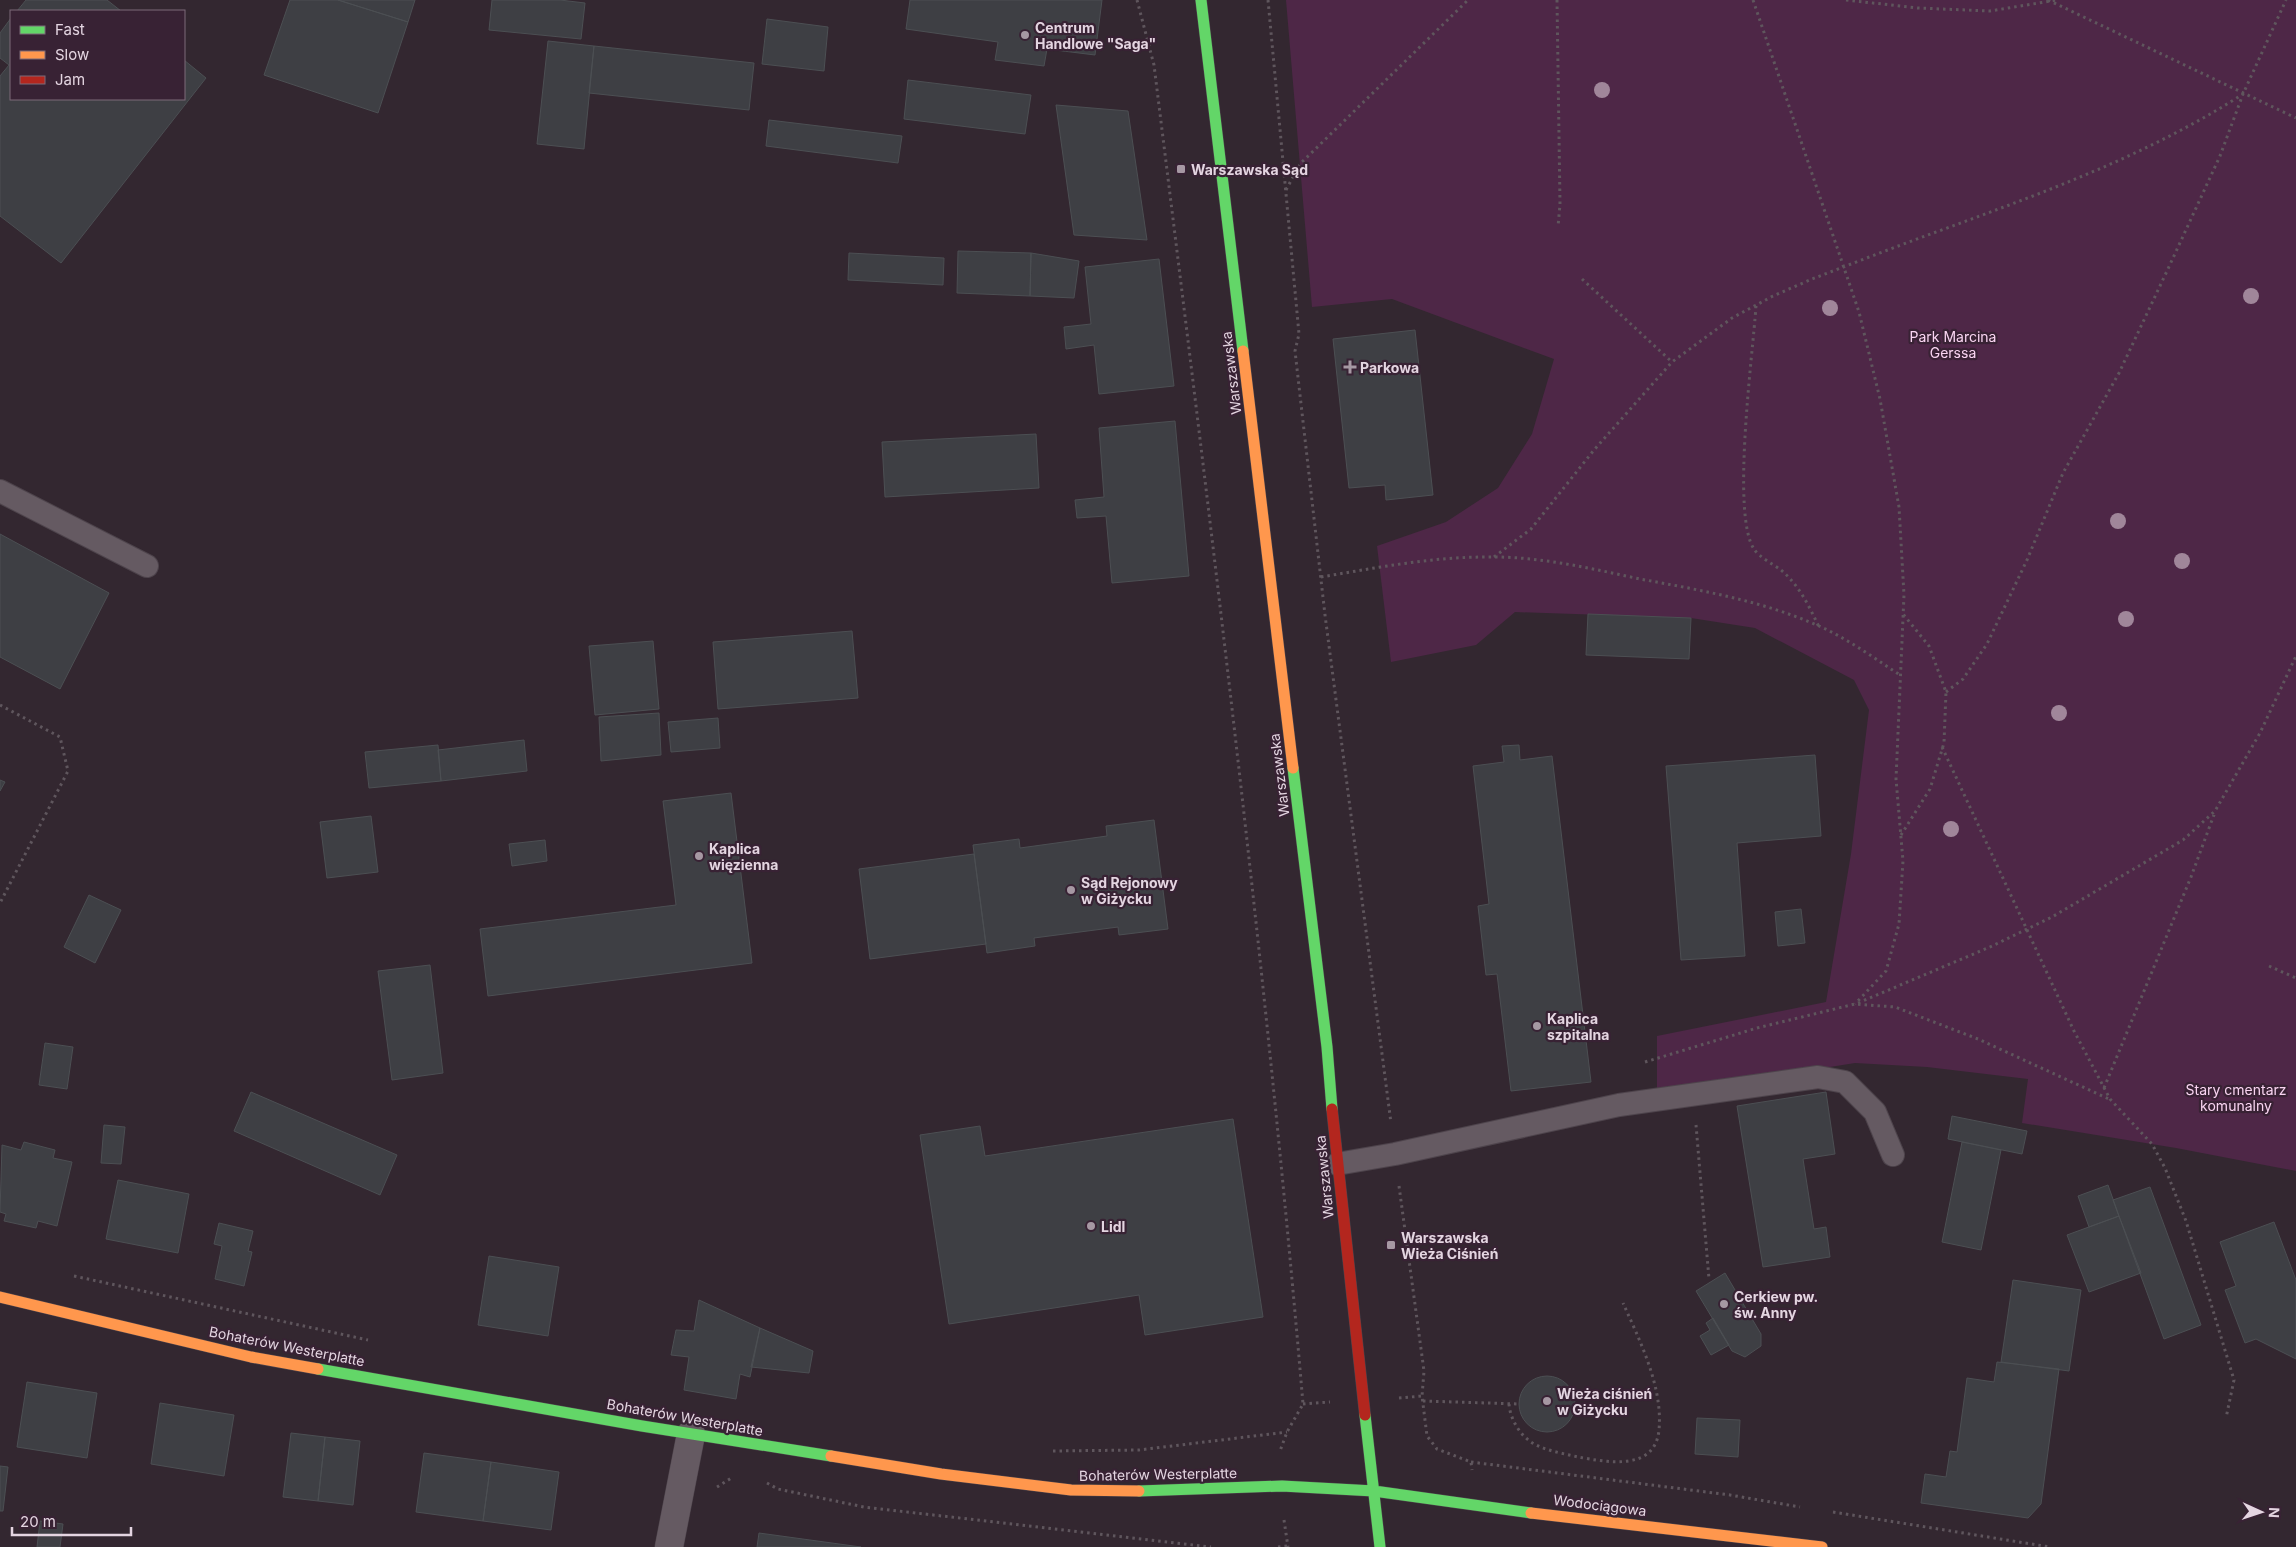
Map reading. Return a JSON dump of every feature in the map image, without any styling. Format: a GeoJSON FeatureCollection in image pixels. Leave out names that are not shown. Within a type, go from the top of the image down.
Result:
{"type":"FeatureCollection","features":[{"type":"Feature","properties":{"kind":"street","name":"Warszawska"},"geometry":{"type":"LineString","coordinates":[[1201,0],[1327,1048],[1337,1164],[1362,1400],[1380,1547]]}},
{"type":"Feature","properties":{"kind":"street","name":"Bohaterów Westerplatte"},"geometry":{"type":"LineString","coordinates":[[0,1297],[251,1357],[691,1434],[941,1474],[1071,1490],[1158,1491],[1282,1486],[1374,1491]]}},
{"type":"Feature","properties":{"kind":"street"},"geometry":{"type":"LineString","coordinates":[[669,1547],[691,1434]]}},
{"type":"Feature","properties":{"kind":"street","name":"Wodociągowa"},"geometry":{"type":"LineString","coordinates":[[1374,1491],[1476,1506],[1822,1547]]}},
{"type":"Feature","properties":{"kind":"lane"},"geometry":{"type":"LineString","coordinates":[[0,491],[147,566]]}},
{"type":"Feature","properties":{"kind":"lane"},"geometry":{"type":"LineString","coordinates":[[1337,1164],[1395,1154],[1619,1105],[1818,1078],[1845,1082],[1875,1112],[1893,1155]]}},
{"type":"Feature","properties":{"kind":"path"},"geometry":{"type":"LineString","coordinates":[[1137,0],[1154,65],[1221,615],[1270,1054],[1303,1404],[1287,1432],[1280,1452],[1287,1546],[1278,1547]]}},
{"type":"Feature","properties":{"kind":"path"},"geometry":{"type":"LineString","coordinates":[[1268,0],[1299,334],[1295,351],[1321,578],[1424,1371],[1422,1396],[1427,1436],[1437,1449],[1471,1462],[1476,1506]]}},
{"type":"Feature","properties":{"kind":"path"},"geometry":{"type":"LineString","coordinates":[[1285,192],[1300,164],[1468,0]]}},
{"type":"Feature","properties":{"kind":"path"},"geometry":{"type":"LineString","coordinates":[[1557,0],[1560,204],[1558,227]]}},
{"type":"Feature","properties":{"kind":"path"},"geometry":{"type":"LineString","coordinates":[[1753,0],[1858,312],[1882,408],[1899,507],[1904,595],[1896,779],[1902,861],[1899,924],[1886,971],[1855,1004]]}},
{"type":"Feature","properties":{"kind":"path"},"geometry":{"type":"LineString","coordinates":[[1846,0],[1918,8],[1990,11],[2056,0]]}},
{"type":"Feature","properties":{"kind":"path"},"geometry":{"type":"LineString","coordinates":[[2049,0],[2296,118]]}},
{"type":"Feature","properties":{"kind":"path"},"geometry":{"type":"LineString","coordinates":[[1946,692],[1963,679],[1987,644],[2027,560],[2063,473],[2119,373],[2171,262],[2220,156],[2243,94],[2286,0]]}},
{"type":"Feature","properties":{"kind":"path"},"geometry":{"type":"LineString","coordinates":[[1494,557],[1531,529],[1594,450],[1672,362],[1732,318],[1812,279],[2067,184],[2149,148],[2206,117],[2243,94]]}},
{"type":"Feature","properties":{"kind":"path"},"geometry":{"type":"LineString","coordinates":[[1582,279],[1672,362]]}},
{"type":"Feature","properties":{"kind":"path"},"geometry":{"type":"LineString","coordinates":[[1756,305],[1744,473],[1745,523],[1754,550],[1783,572],[1804,596],[1820,627]]}},
{"type":"Feature","properties":{"kind":"path"},"geometry":{"type":"LineString","coordinates":[[1321,578],[1406,563],[1494,557],[1532,558],[1667,584],[1771,609],[1820,627],[1864,651],[1901,676]]}},
{"type":"Feature","properties":{"kind":"path"},"geometry":{"type":"LineString","coordinates":[[1901,835],[1930,789],[1942,747],[1946,692],[1929,646],[1903,613]]}},
{"type":"Feature","properties":{"kind":"path"},"geometry":{"type":"LineString","coordinates":[[2104,1088],[2191,877],[2215,811],[2260,733],[2296,656]]}},
{"type":"Feature","properties":{"kind":"path"},"geometry":{"type":"LineString","coordinates":[[0,705],[60,738],[68,771],[0,902]]}},
{"type":"Feature","properties":{"kind":"path"},"geometry":{"type":"LineString","coordinates":[[1942,747],[2026,930],[2074,1031],[2104,1088],[2110,1099],[2152,1144],[2165,1168],[2186,1222],[2234,1380],[2226,1418]]}},
{"type":"Feature","properties":{"kind":"path"},"geometry":{"type":"LineString","coordinates":[[1645,1062],[1757,1028],[1855,1004],[2026,930],[2122,878],[2183,840],[2215,811]]}},
{"type":"Feature","properties":{"kind":"path"},"geometry":{"type":"LineString","coordinates":[[2269,966],[2296,978]]}},
{"type":"Feature","properties":{"kind":"path"},"geometry":{"type":"LineString","coordinates":[[1855,1004],[1895,1008],[1978,1040],[2110,1099]]}},
{"type":"Feature","properties":{"kind":"path"},"geometry":{"type":"LineString","coordinates":[[1694,1095],[1709,1279]]}},
{"type":"Feature","properties":{"kind":"path"},"geometry":{"type":"LineString","coordinates":[[1509,1404],[1512,1416],[1524,1436],[1541,1446],[1558,1452],[1613,1463],[1632,1461],[1648,1453],[1653,1447],[1660,1431],[1659,1407],[1645,1357],[1623,1303]]}},
{"type":"Feature","properties":{"kind":"path"},"geometry":{"type":"LineString","coordinates":[[1303,1404],[1422,1396]]}},
{"type":"Feature","properties":{"kind":"path"},"geometry":{"type":"LineString","coordinates":[[1423,1401],[1519,1404]]}},
{"type":"Feature","properties":{"kind":"path"},"geometry":{"type":"LineString","coordinates":[[1045,1451],[1139,1450],[1287,1432]]}},
{"type":"Feature","properties":{"kind":"path"},"geometry":{"type":"LineString","coordinates":[[679,1494],[706,1494],[737,1475]]}},
{"type":"Feature","properties":{"kind":"path"},"geometry":{"type":"LineString","coordinates":[[764,1481],[778,1489],[864,1507],[1211,1547]]}},
{"type":"Feature","properties":{"kind":"green space","name":"Park Marcina Gerssa"},"geometry":{"type":"Polygon","coordinates":[[[1286,0],[2296,0],[2296,1171],[2176,1148],[2022,1123],[2028,1079],[1927,1067],[1855,1063],[1774,1076],[1657,1088],[1657,1036],[1826,1002],[1851,854],[1869,710],[1854,680],[1755,628],[1691,618],[1515,612],[1476,645],[1391,662],[1377,546],[1446,522],[1498,488],[1532,434],[1554,359],[1392,299],[1312,307],[1286,0]]]}},
{"type":"Feature","properties":{"kind":"building"},"geometry":{"type":"Polygon","coordinates":[[[26,0],[107,0],[120,10],[18,10],[26,0]]]}},
{"type":"Feature","properties":{"kind":"building"},"geometry":{"type":"Polygon","coordinates":[[[290,0],[338,0],[408,22],[378,113],[264,75],[290,0]]]}},
{"type":"Feature","properties":{"kind":"building"},"geometry":{"type":"Polygon","coordinates":[[[338,0],[415,0],[408,22],[338,0]]]}},
{"type":"Feature","properties":{"kind":"building"},"geometry":{"type":"Polygon","coordinates":[[[492,0],[560,0],[585,3],[581,39],[489,30],[492,0]]]}},
{"type":"Feature","properties":{"kind":"building","name":"Centrum Handlowe \"Saga\""},"geometry":{"type":"Polygon","coordinates":[[[910,0],[1102,0],[1095,55],[1047,49],[1044,66],[995,60],[998,42],[906,29],[910,0]]]}},
{"type":"Feature","properties":{"kind":"building"},"geometry":{"type":"Polygon","coordinates":[[[10,19],[10,100],[185,100],[185,61],[206,78],[61,263],[0,216],[0,76],[9,65],[0,58],[0,33],[10,19]]]}},
{"type":"Feature","properties":{"kind":"building"},"geometry":{"type":"Polygon","coordinates":[[[767,19],[828,27],[824,71],[762,64],[767,19]]]}},
{"type":"Feature","properties":{"kind":"building"},"geometry":{"type":"Polygon","coordinates":[[[548,41],[594,46],[584,149],[537,144],[548,41]]]}},
{"type":"Feature","properties":{"kind":"building"},"geometry":{"type":"Polygon","coordinates":[[[594,46],[754,63],[749,110],[589,93],[594,46]]]}},
{"type":"Feature","properties":{"kind":"building"},"geometry":{"type":"Polygon","coordinates":[[[908,80],[1031,95],[1025,134],[904,119],[908,80]]]}},
{"type":"Feature","properties":{"kind":"building"},"geometry":{"type":"Polygon","coordinates":[[[1056,105],[1128,111],[1147,240],[1074,235],[1056,105]]]}},
{"type":"Feature","properties":{"kind":"building"},"geometry":{"type":"Polygon","coordinates":[[[769,120],[902,136],[898,163],[766,146],[769,120]]]}},
{"type":"Feature","properties":{"kind":"building"},"geometry":{"type":"Polygon","coordinates":[[[958,251],[1031,253],[1030,296],[957,293],[958,251]]]}},
{"type":"Feature","properties":{"kind":"building"},"geometry":{"type":"Polygon","coordinates":[[[849,253],[944,258],[943,285],[848,280],[849,253]]]}},
{"type":"Feature","properties":{"kind":"building"},"geometry":{"type":"Polygon","coordinates":[[[1031,253],[1079,261],[1074,298],[1030,296],[1031,253]]]}},
{"type":"Feature","properties":{"kind":"building"},"geometry":{"type":"Polygon","coordinates":[[[1159,259],[1174,386],[1099,394],[1094,345],[1066,349],[1064,327],[1091,324],[1085,267],[1159,259]]]}},
{"type":"Feature","properties":{"kind":"building"},"geometry":{"type":"Polygon","coordinates":[[[1415,330],[1433,495],[1386,500],[1385,485],[1349,488],[1333,339],[1415,330]]]}},
{"type":"Feature","properties":{"kind":"building"},"geometry":{"type":"Polygon","coordinates":[[[1175,421],[1189,576],[1112,583],[1106,516],[1077,518],[1075,500],[1104,497],[1099,428],[1175,421]]]}},
{"type":"Feature","properties":{"kind":"building"},"geometry":{"type":"Polygon","coordinates":[[[1036,434],[1039,488],[885,497],[882,442],[1036,434]]]}},
{"type":"Feature","properties":{"kind":"building"},"geometry":{"type":"Polygon","coordinates":[[[0,534],[109,593],[60,689],[0,657],[0,534]]]}},
{"type":"Feature","properties":{"kind":"building"},"geometry":{"type":"Polygon","coordinates":[[[1588,614],[1691,618],[1689,659],[1586,655],[1588,614]]]}},
{"type":"Feature","properties":{"kind":"building"},"geometry":{"type":"Polygon","coordinates":[[[852,631],[858,698],[718,709],[713,642],[852,631]]]}},
{"type":"Feature","properties":{"kind":"building"},"geometry":{"type":"Polygon","coordinates":[[[653,641],[659,709],[595,715],[589,646],[653,641]]]}},
{"type":"Feature","properties":{"kind":"building"},"geometry":{"type":"Polygon","coordinates":[[[659,713],[661,755],[601,761],[599,717],[659,713]]]}},
{"type":"Feature","properties":{"kind":"building"},"geometry":{"type":"Polygon","coordinates":[[[718,718],[720,748],[671,752],[668,722],[718,718]]]}},
{"type":"Feature","properties":{"kind":"building"},"geometry":{"type":"Polygon","coordinates":[[[524,740],[527,771],[441,781],[438,750],[524,740]]]}},
{"type":"Feature","properties":{"kind":"building"},"geometry":{"type":"Polygon","coordinates":[[[438,745],[441,781],[369,788],[365,752],[438,745]]]}},
{"type":"Feature","properties":{"kind":"building"},"geometry":{"type":"Polygon","coordinates":[[[1519,745],[1520,760],[1552,756],[1591,1082],[1511,1091],[1497,974],[1486,975],[1478,906],[1489,904],[1473,766],[1504,762],[1502,746],[1519,745]]]}},
{"type":"Feature","properties":{"kind":"building"},"geometry":{"type":"Polygon","coordinates":[[[1815,755],[1821,836],[1737,843],[1745,956],[1681,960],[1666,766],[1815,755]]]}},
{"type":"Feature","properties":{"kind":"building"},"geometry":{"type":"Polygon","coordinates":[[[0,780],[5,782],[0,791],[0,780]]]}},
{"type":"Feature","properties":{"kind":"building"},"geometry":{"type":"Polygon","coordinates":[[[731,793],[752,963],[488,996],[480,929],[676,905],[663,801],[731,793]]]}},
{"type":"Feature","properties":{"kind":"building"},"geometry":{"type":"Polygon","coordinates":[[[371,816],[378,872],[327,878],[320,822],[371,816]]]}},
{"type":"Feature","properties":{"kind":"building","name":"Sąd Rejonowy w Giżycku"},"geometry":{"type":"Polygon","coordinates":[[[1154,820],[1168,929],[1119,935],[1118,927],[1034,938],[1035,946],[987,953],[973,845],[1019,839],[1020,848],[1107,836],[1106,826],[1154,820]]]}},
{"type":"Feature","properties":{"kind":"building"},"geometry":{"type":"Polygon","coordinates":[[[545,840],[547,861],[512,866],[509,844],[545,840]]]}},
{"type":"Feature","properties":{"kind":"building"},"geometry":{"type":"Polygon","coordinates":[[[974,854],[986,944],[870,959],[859,869],[974,854]]]}},
{"type":"Feature","properties":{"kind":"building"},"geometry":{"type":"Polygon","coordinates":[[[89,895],[121,910],[95,963],[64,947],[89,895]]]}},
{"type":"Feature","properties":{"kind":"building"},"geometry":{"type":"Polygon","coordinates":[[[1801,909],[1805,943],[1778,946],[1775,912],[1801,909]]]}},
{"type":"Feature","properties":{"kind":"building"},"geometry":{"type":"Polygon","coordinates":[[[430,965],[443,1073],[392,1080],[378,971],[430,965]]]}},
{"type":"Feature","properties":{"kind":"building"},"geometry":{"type":"Polygon","coordinates":[[[45,1043],[73,1047],[67,1089],[39,1085],[45,1043]]]}},
{"type":"Feature","properties":{"kind":"building"},"geometry":{"type":"Polygon","coordinates":[[[251,1092],[397,1155],[380,1195],[234,1131],[251,1092]]]}},
{"type":"Feature","properties":{"kind":"building"},"geometry":{"type":"Polygon","coordinates":[[[1826,1092],[1835,1154],[1803,1159],[1814,1229],[1826,1227],[1830,1257],[1763,1267],[1737,1106],[1826,1092]]]}},
{"type":"Feature","properties":{"kind":"building"},"geometry":{"type":"Polygon","coordinates":[[[1952,1116],[2027,1131],[2022,1154],[1948,1139],[1952,1116]]]}},
{"type":"Feature","properties":{"kind":"building","name":"Lidl"},"geometry":{"type":"Polygon","coordinates":[[[1233,1119],[1263,1317],[1145,1335],[1139,1295],[949,1324],[920,1135],[980,1126],[985,1156],[1233,1119]]]}},
{"type":"Feature","properties":{"kind":"building"},"geometry":{"type":"Polygon","coordinates":[[[104,1125],[125,1127],[121,1164],[101,1163],[104,1125]]]}},
{"type":"Feature","properties":{"kind":"building"},"geometry":{"type":"Polygon","coordinates":[[[24,1142],[55,1150],[53,1158],[72,1162],[57,1226],[38,1221],[36,1228],[4,1221],[6,1214],[0,1212],[2,1145],[21,1150],[24,1142]]]}},
{"type":"Feature","properties":{"kind":"building"},"geometry":{"type":"Polygon","coordinates":[[[1962,1142],[2001,1150],[1981,1250],[1942,1242],[1962,1142]]]}},
{"type":"Feature","properties":{"kind":"building"},"geometry":{"type":"Polygon","coordinates":[[[118,1180],[189,1194],[178,1253],[106,1239],[118,1180]]]}},
{"type":"Feature","properties":{"kind":"building"},"geometry":{"type":"Polygon","coordinates":[[[2108,1185],[2119,1216],[2089,1227],[2078,1196],[2108,1185]]]}},
{"type":"Feature","properties":{"kind":"building"},"geometry":{"type":"Polygon","coordinates":[[[2150,1187],[2201,1325],[2164,1339],[2113,1200],[2150,1187]]]}},
{"type":"Feature","properties":{"kind":"building"},"geometry":{"type":"Polygon","coordinates":[[[2119,1216],[2141,1273],[2089,1292],[2067,1235],[2119,1216]]]}},
{"type":"Feature","properties":{"kind":"building"},"geometry":{"type":"Polygon","coordinates":[[[2274,1222],[2296,1280],[2296,1359],[2256,1339],[2245,1343],[2225,1290],[2236,1286],[2220,1242],[2274,1222]]]}},
{"type":"Feature","properties":{"kind":"building"},"geometry":{"type":"Polygon","coordinates":[[[219,1223],[253,1231],[248,1251],[252,1252],[244,1286],[215,1279],[222,1246],[214,1244],[219,1223]]]}},
{"type":"Feature","properties":{"kind":"building"},"geometry":{"type":"Polygon","coordinates":[[[489,1256],[559,1267],[548,1336],[478,1325],[489,1256]]]}},
{"type":"Feature","properties":{"kind":"building","name":"Cerkiew pw. św. Anny"},"geometry":{"type":"Polygon","coordinates":[[[1725,1273],[1761,1334],[1761,1346],[1745,1357],[1732,1351],[1696,1291],[1725,1273]]]}},
{"type":"Feature","properties":{"kind":"building"},"geometry":{"type":"Polygon","coordinates":[[[2013,1280],[2081,1290],[2069,1371],[2001,1362],[2013,1280]]]}},
{"type":"Feature","properties":{"kind":"building"},"geometry":{"type":"Polygon","coordinates":[[[699,1300],[760,1328],[750,1377],[740,1374],[736,1399],[684,1390],[689,1357],[671,1355],[676,1330],[694,1331],[699,1300]]]}},
{"type":"Feature","properties":{"kind":"building"},"geometry":{"type":"Polygon","coordinates":[[[1713,1318],[1729,1345],[1711,1355],[1700,1336],[1710,1330],[1706,1323],[1713,1318]]]}},
{"type":"Feature","properties":{"kind":"building"},"geometry":{"type":"Polygon","coordinates":[[[760,1328],[813,1351],[809,1373],[751,1367],[760,1328]]]}},
{"type":"Feature","properties":{"kind":"building"},"geometry":{"type":"Polygon","coordinates":[[[1997,1362],[2059,1369],[2041,1504],[2028,1518],[1921,1503],[1925,1474],[1946,1477],[1950,1451],[1957,1452],[1967,1378],[1994,1382],[1997,1362]]]}},
{"type":"Feature","properties":{"kind":"building","name":"Wieża ciśnień w Giżycku"},"geometry":{"type":"Polygon","coordinates":[[[1547,1376],[1558,1378],[1567,1384],[1573,1393],[1575,1404],[1573,1415],[1567,1424],[1558,1430],[1547,1432],[1536,1430],[1527,1424],[1521,1415],[1519,1404],[1521,1393],[1527,1384],[1536,1378],[1547,1376]]]}},
{"type":"Feature","properties":{"kind":"building"},"geometry":{"type":"Polygon","coordinates":[[[27,1382],[97,1393],[87,1458],[17,1447],[27,1382]]]}},
{"type":"Feature","properties":{"kind":"building"},"geometry":{"type":"Polygon","coordinates":[[[160,1403],[234,1415],[224,1476],[151,1464],[160,1403]]]}},
{"type":"Feature","properties":{"kind":"building"},"geometry":{"type":"Polygon","coordinates":[[[1697,1418],[1740,1420],[1738,1457],[1695,1454],[1697,1418]]]}},
{"type":"Feature","properties":{"kind":"building"},"geometry":{"type":"Polygon","coordinates":[[[291,1433],[325,1437],[318,1501],[283,1497],[291,1433]]]}},
{"type":"Feature","properties":{"kind":"building"},"geometry":{"type":"Polygon","coordinates":[[[325,1437],[360,1441],[353,1505],[318,1501],[325,1437]]]}},
{"type":"Feature","properties":{"kind":"building"},"geometry":{"type":"Polygon","coordinates":[[[424,1453],[491,1462],[483,1521],[416,1512],[424,1453]]]}},
{"type":"Feature","properties":{"kind":"building"},"geometry":{"type":"Polygon","coordinates":[[[491,1462],[559,1472],[551,1530],[483,1521],[491,1462]]]}},
{"type":"Feature","properties":{"kind":"building"},"geometry":{"type":"Polygon","coordinates":[[[0,1466],[8,1467],[3,1511],[0,1511],[0,1466]]]}},
{"type":"Feature","properties":{"kind":"building"},"geometry":{"type":"Polygon","coordinates":[[[40,1521],[63,1524],[60,1547],[37,1547],[40,1521]]]}},
{"type":"Feature","properties":{"kind":"building"},"geometry":{"type":"Polygon","coordinates":[[[759,1533],[861,1547],[757,1547],[759,1533]]]}},
{"type":"Feature","properties":{"kind":"traffic: fast"},"geometry":{"type":"LineString","coordinates":[[1201,0],[1243,351]]}},
{"type":"Feature","properties":{"kind":"traffic: fast"},"geometry":{"type":"LineString","coordinates":[[1293,768],[1327,1047],[1332,1109]]}},
{"type":"Feature","properties":{"kind":"traffic: fast"},"geometry":{"type":"LineString","coordinates":[[318,1369],[642,1426],[831,1456]]}},
{"type":"Feature","properties":{"kind":"traffic: fast"},"geometry":{"type":"LineString","coordinates":[[1365,1415],[1380,1547]]}},
{"type":"Feature","properties":{"kind":"traffic: fast"},"geometry":{"type":"LineString","coordinates":[[1139,1491],[1282,1486],[1374,1491],[1531,1513]]}},
{"type":"Feature","properties":{"kind":"traffic: slow"},"geometry":{"type":"LineString","coordinates":[[1243,351],[1293,768]]}},
{"type":"Feature","properties":{"kind":"traffic: slow"},"geometry":{"type":"LineString","coordinates":[[0,1297],[251,1357],[318,1369]]}},
{"type":"Feature","properties":{"kind":"traffic: slow"},"geometry":{"type":"LineString","coordinates":[[831,1456],[941,1474],[1071,1490],[1139,1491]]}},
{"type":"Feature","properties":{"kind":"traffic: slow"},"geometry":{"type":"LineString","coordinates":[[1531,1513],[1822,1547]]}},
{"type":"Feature","properties":{"kind":"traffic: jam"},"geometry":{"type":"LineString","coordinates":[[1332,1109],[1365,1415]]}},
{"type":"Feature","properties":{"kind":"place","name":"Centrum Handlowe \"Saga\""},"geometry":{"type":"Point","coordinates":[1025,35]}},
{"type":"Feature","properties":{"kind":"place","name":"Warszawska Sąd"},"geometry":{"type":"Point","coordinates":[1181,169]}},
{"type":"Feature","properties":{"kind":"place","name":"Parkowa"},"geometry":{"type":"Point","coordinates":[1350,367]}},
{"type":"Feature","properties":{"kind":"place","name":"Kaplica więzienna"},"geometry":{"type":"Point","coordinates":[699,856]}},
{"type":"Feature","properties":{"kind":"place","name":"Sąd Rejonowy w Giżycku"},"geometry":{"type":"Point","coordinates":[1071,890]}},
{"type":"Feature","properties":{"kind":"place","name":"Kaplica szpitalna"},"geometry":{"type":"Point","coordinates":[1537,1026]}},
{"type":"Feature","properties":{"kind":"place","name":"Lidl"},"geometry":{"type":"Point","coordinates":[1091,1226]}},
{"type":"Feature","properties":{"kind":"place","name":"Warszawska Wieża Ciśnień"},"geometry":{"type":"Point","coordinates":[1391,1245]}},
{"type":"Feature","properties":{"kind":"place","name":"Cerkiew pw. św. Anny"},"geometry":{"type":"Point","coordinates":[1724,1304]}},
{"type":"Feature","properties":{"kind":"place","name":"Wieża ciśnień w Giżycku"},"geometry":{"type":"Point","coordinates":[1547,1401]}},
{"type":"Feature","properties":{"kind":"park label","name":"Stary cmentarz komunalny"},"geometry":{"type":"Point","coordinates":[2236,1098]}}]}
